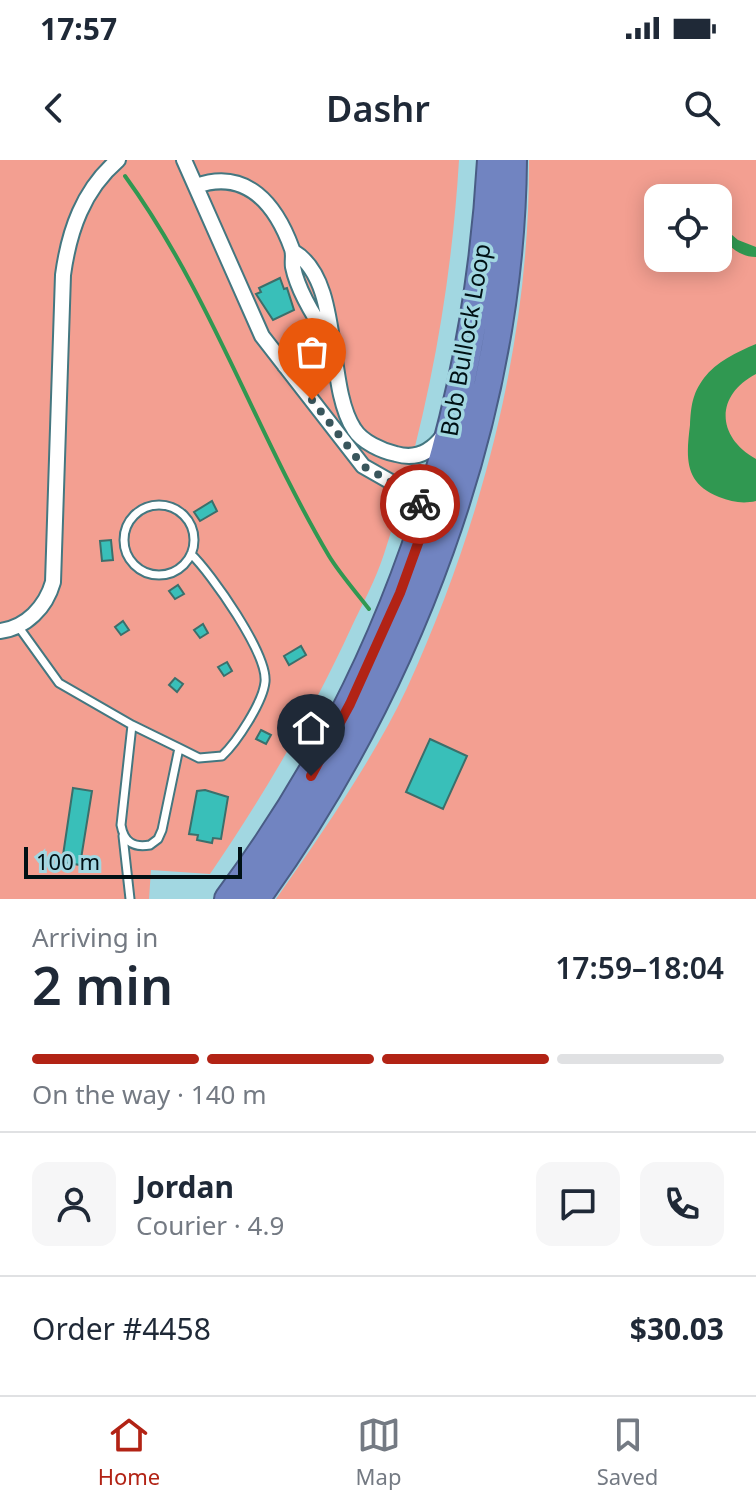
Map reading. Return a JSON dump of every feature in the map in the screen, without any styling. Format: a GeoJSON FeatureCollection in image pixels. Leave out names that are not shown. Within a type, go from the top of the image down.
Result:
{"type":"FeatureCollection","features":[{"type":"Feature","properties":{"kind":"highway","name":"Bob Bullock Loop"},"geometry":{"type":"LineString","coordinates":[[228,899],[296,804],[327,749],[385,629],[425,524],[453,423],[476,311],[491,160]]}},
{"type":"Feature","properties":{"kind":"highway","name":"Bob Bullock Loop"},"geometry":{"type":"LineString","coordinates":[[256,899],[343,767],[406,636],[440,551],[466,472],[494,340],[507,250],[513,160]]}},
{"type":"Feature","properties":{"kind":"street"},"geometry":{"type":"LineString","coordinates":[[0,631],[18,626],[45,602],[55,574],[59,309],[68,245],[91,190],[118,160]]}},
{"type":"Feature","properties":{"kind":"street"},"geometry":{"type":"LineString","coordinates":[[184,160],[252,318],[363,466],[414,495],[425,524]]}},
{"type":"Feature","properties":{"kind":"street"},"geometry":{"type":"LineString","coordinates":[[196,186],[228,180],[256,191],[271,206],[294,252],[293,267],[317,321],[330,340],[347,412],[354,429],[365,440],[390,453],[418,456],[434,447],[453,423]]}},
{"type":"Feature","properties":{"kind":"street"},"geometry":{"type":"LineString","coordinates":[[285,366],[330,340]]}},
{"type":"Feature","properties":{"kind":"lane"},"geometry":{"type":"LineString","coordinates":[[161,505],[173,508],[190,524],[193,535],[191,554],[172,573],[149,574],[138,569],[125,551],[125,528],[139,511],[161,505]]}},
{"type":"Feature","properties":{"kind":"lane"},"geometry":{"type":"LineString","coordinates":[[18,626],[59,683],[132,725],[199,758],[222,756],[241,733],[265,683],[263,665],[203,565],[191,554]]}},
{"type":"Feature","properties":{"kind":"lane"},"geometry":{"type":"LineString","coordinates":[[130,899],[121,825],[132,725]]}},
{"type":"Feature","properties":{"kind":"lane"},"geometry":{"type":"LineString","coordinates":[[123,836],[141,847],[158,839],[179,748]]}},
{"type":"Feature","properties":{"kind":"shaded area"},"geometry":{"type":"Polygon","coordinates":[[[0,160],[459,160],[450,260],[434,359],[399,506],[377,573],[304,722],[210,874],[151,870],[149,899],[0,899],[0,160]]]}},
{"type":"Feature","properties":{"kind":"shaded area"},"geometry":{"type":"Polygon","coordinates":[[[529,160],[756,160],[756,899],[276,899],[379,742],[434,626],[479,497],[511,363],[521,296],[529,160]]]}},
{"type":"Feature","properties":{"kind":"shaded area"},"geometry":{"type":"Polygon","coordinates":[[[732,235],[756,247],[756,257],[740,253],[732,247],[732,235]]]}},
{"type":"Feature","properties":{"kind":"shaded area"},"geometry":{"type":"Polygon","coordinates":[[[756,344],[756,374],[733,393],[727,404],[728,428],[733,439],[756,459],[756,501],[738,502],[708,491],[693,477],[688,459],[691,412],[697,390],[709,372],[727,358],[756,344]]]}},
{"type":"Feature","properties":{"kind":"building"},"geometry":{"type":"Polygon","coordinates":[[[280,278],[284,289],[287,288],[294,310],[273,320],[256,294],[261,292],[259,288],[280,278]]]}},
{"type":"Feature","properties":{"kind":"building"},"geometry":{"type":"Polygon","coordinates":[[[212,501],[217,511],[200,521],[194,512],[212,501]]]}},
{"type":"Feature","properties":{"kind":"building"},"geometry":{"type":"Polygon","coordinates":[[[111,540],[113,560],[102,561],[100,541],[111,540]]]}},
{"type":"Feature","properties":{"kind":"building"},"geometry":{"type":"Polygon","coordinates":[[[178,585],[184,594],[175,599],[169,591],[178,585]]]}},
{"type":"Feature","properties":{"kind":"building"},"geometry":{"type":"Polygon","coordinates":[[[123,621],[129,630],[121,635],[115,627],[123,621]]]}},
{"type":"Feature","properties":{"kind":"building"},"geometry":{"type":"Polygon","coordinates":[[[203,624],[208,633],[200,638],[194,630],[203,624]]]}},
{"type":"Feature","properties":{"kind":"building"},"geometry":{"type":"Polygon","coordinates":[[[301,646],[306,655],[289,665],[284,656],[301,646]]]}},
{"type":"Feature","properties":{"kind":"building"},"geometry":{"type":"Polygon","coordinates":[[[227,662],[232,671],[224,676],[218,667],[227,662]]]}},
{"type":"Feature","properties":{"kind":"building"},"geometry":{"type":"Polygon","coordinates":[[[175,678],[183,684],[177,692],[169,685],[175,678]]]}},
{"type":"Feature","properties":{"kind":"building"},"geometry":{"type":"Polygon","coordinates":[[[261,730],[271,735],[266,744],[256,739],[261,730]]]}},
{"type":"Feature","properties":{"kind":"building"},"geometry":{"type":"Polygon","coordinates":[[[430,739],[467,756],[443,809],[406,792],[430,739]]]}},
{"type":"Feature","properties":{"kind":"building"},"geometry":{"type":"Polygon","coordinates":[[[73,788],[92,791],[80,865],[62,862],[73,788]]]}},
{"type":"Feature","properties":{"kind":"building"},"geometry":{"type":"Polygon","coordinates":[[[205,790],[228,797],[221,839],[213,838],[212,843],[197,840],[198,835],[189,834],[197,791],[205,790]]]}},
{"type":"Feature","properties":{"kind":"waterway"},"geometry":{"type":"LineString","coordinates":[[125,176],[182,267],[302,509],[329,556],[369,609]]}},
{"type":"Feature","properties":{"kind":"way so far"},"geometry":{"type":"LineString","coordinates":[[312,400],[363,466],[414,495],[420,504]]}},
{"type":"Feature","properties":{"kind":"route"},"geometry":{"type":"LineString","coordinates":[[311,776],[350,704],[400,593],[425,524],[420,504]]}}]}
